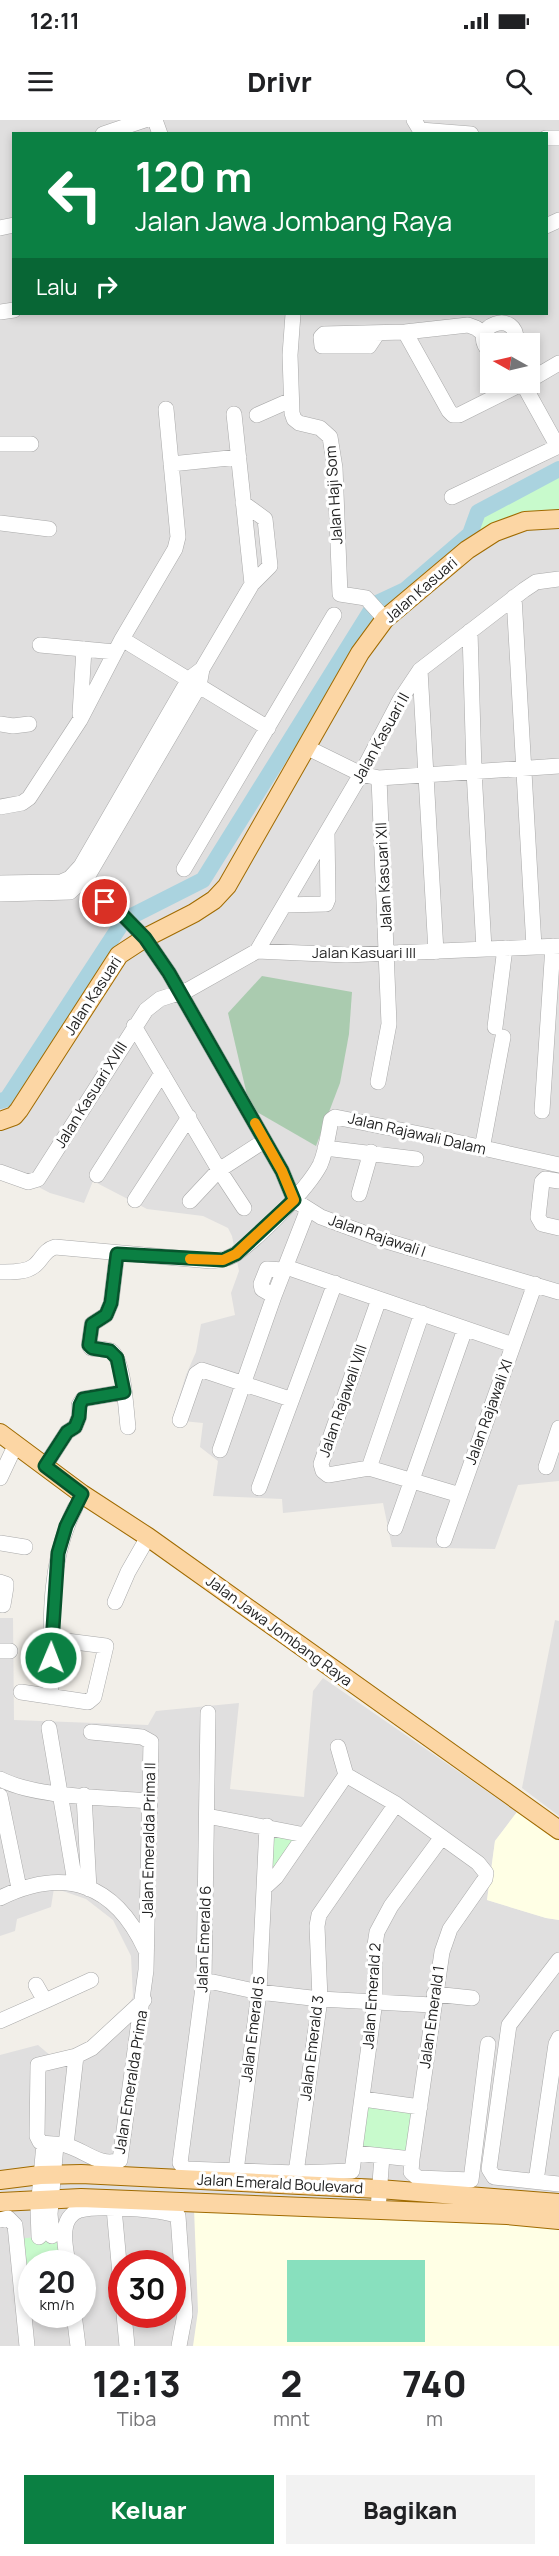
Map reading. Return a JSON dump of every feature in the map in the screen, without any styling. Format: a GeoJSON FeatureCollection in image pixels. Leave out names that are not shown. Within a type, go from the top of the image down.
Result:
{"type":"FeatureCollection","features":[{"type":"Feature","properties":{"kind":"main road","name":"Jalan Kasuari"},"geometry":{"type":"LineString","coordinates":[[0,1121],[14,1116],[20,1110],[119,955],[138,931],[194,913],[214,900],[227,886],[360,653],[378,611],[495,532],[525,521],[559,519]]}},
{"type":"Feature","properties":{"kind":"main road","name":"Jalan Jawa Jombang Raya"},"geometry":{"type":"LineString","coordinates":[[0,1433],[45,1466],[79,1501],[148,1537],[559,1830]]}},
{"type":"Feature","properties":{"kind":"main road","name":"Jalan Emerald Boulevard"},"geometry":{"type":"LineString","coordinates":[[0,2180],[46,2174],[383,2189],[559,2203]]}},
{"type":"Feature","properties":{"kind":"main road","name":"Jalan Emerald Boulevard"},"geometry":{"type":"LineString","coordinates":[[0,2202],[45,2198],[525,2216],[559,2220]]}},
{"type":"Feature","properties":{"kind":"street"},"geometry":{"type":"LineString","coordinates":[[109,132],[145,120]]}},
{"type":"Feature","properties":{"kind":"street"},"geometry":{"type":"LineString","coordinates":[[415,128],[452,132]]}},
{"type":"Feature","properties":{"kind":"street","name":"Jalan Haji Som"},"geometry":{"type":"LineString","coordinates":[[293,315],[290,355],[291,400],[294,419],[304,425],[320,428],[330,437],[334,468],[340,594],[366,598],[378,611]]}},
{"type":"Feature","properties":{"kind":"street"},"geometry":{"type":"LineString","coordinates":[[485,333],[493,324],[508,319],[515,333]]}},
{"type":"Feature","properties":{"kind":"street"},"geometry":{"type":"LineString","coordinates":[[377,333],[468,326],[483,333]]}},
{"type":"Feature","properties":{"kind":"street"},"geometry":{"type":"LineString","coordinates":[[405,332],[453,415],[459,415],[503,393]]}},
{"type":"Feature","properties":{"kind":"street"},"geometry":{"type":"LineString","coordinates":[[540,374],[559,363]]}},
{"type":"Feature","properties":{"kind":"street"},"geometry":{"type":"LineString","coordinates":[[452,497],[559,446],[531,393]]}},
{"type":"Feature","properties":{"kind":"street"},"geometry":{"type":"LineString","coordinates":[[256,416],[291,400]]}},
{"type":"Feature","properties":{"kind":"street"},"geometry":{"type":"LineString","coordinates":[[0,807],[15,806],[29,798],[80,720],[119,645],[177,544],[166,409]]}},
{"type":"Feature","properties":{"kind":"street"},"geometry":{"type":"LineString","coordinates":[[0,894],[70,892],[252,584],[268,570],[271,559],[265,519],[243,502],[234,414]]}},
{"type":"Feature","properties":{"kind":"street"},"geometry":{"type":"LineString","coordinates":[[0,444],[31,444]]}},
{"type":"Feature","properties":{"kind":"street"},"geometry":{"type":"LineString","coordinates":[[171,464],[238,457]]}},
{"type":"Feature","properties":{"kind":"street"},"geometry":{"type":"LineString","coordinates":[[0,523],[49,530]]}},
{"type":"Feature","properties":{"kind":"street","name":"Jalan Kasuari II"},"geometry":{"type":"LineString","coordinates":[[257,951],[362,774],[400,700],[420,670],[536,582],[559,579]]}},
{"type":"Feature","properties":{"kind":"street"},"geometry":{"type":"LineString","coordinates":[[514,597],[534,947]]}},
{"type":"Feature","properties":{"kind":"street"},"geometry":{"type":"LineString","coordinates":[[184,869],[334,615]]}},
{"type":"Feature","properties":{"kind":"street"},"geometry":{"type":"LineString","coordinates":[[470,631],[474,771],[484,949]]}},
{"type":"Feature","properties":{"kind":"street"},"geometry":{"type":"LineString","coordinates":[[40,645],[84,649],[119,645],[194,683],[268,728]]}},
{"type":"Feature","properties":{"kind":"street"},"geometry":{"type":"LineString","coordinates":[[80,720],[84,649]]}},
{"type":"Feature","properties":{"kind":"street"},"geometry":{"type":"LineString","coordinates":[[420,670],[436,952]]}},
{"type":"Feature","properties":{"kind":"street"},"geometry":{"type":"LineString","coordinates":[[0,724],[13,726],[29,724]]}},
{"type":"Feature","properties":{"kind":"street"},"geometry":{"type":"LineString","coordinates":[[306,747],[362,774],[379,778],[559,766]]}},
{"type":"Feature","properties":{"kind":"street","name":"Jalan Kasuari XII"},"geometry":{"type":"LineString","coordinates":[[378,1082],[389,1024],[379,778]]}},
{"type":"Feature","properties":{"kind":"street"},"geometry":{"type":"LineString","coordinates":[[284,905],[326,904],[328,899],[327,831]]}},
{"type":"Feature","properties":{"kind":"street"},"geometry":{"type":"LineString","coordinates":[[0,883],[61,882],[82,873]]}},
{"type":"Feature","properties":{"kind":"street"},"geometry":{"type":"LineString","coordinates":[[82,873],[111,895],[111,903],[138,931],[180,994],[282,1171],[294,1200]]}},
{"type":"Feature","properties":{"kind":"street"},"geometry":{"type":"LineString","coordinates":[[542,1111],[556,946]]}},
{"type":"Feature","properties":{"kind":"street","name":"Jalan Kasuari III"},"geometry":{"type":"LineString","coordinates":[[257,951],[387,954],[556,946]]}},
{"type":"Feature","properties":{"kind":"street"},"geometry":{"type":"LineString","coordinates":[[482,1149],[499,1032],[505,948]]}},
{"type":"Feature","properties":{"kind":"street"},"geometry":{"type":"LineString","coordinates":[[180,994],[257,951]]}},
{"type":"Feature","properties":{"kind":"street","name":"Jalan Kasuari XVIII"},"geometry":{"type":"LineString","coordinates":[[0,1172],[28,1182],[38,1179],[146,1010],[160,999],[180,994]]}},
{"type":"Feature","properties":{"kind":"street"},"geometry":{"type":"LineString","coordinates":[[134,1026],[244,1208]]}},
{"type":"Feature","properties":{"kind":"street"},"geometry":{"type":"LineString","coordinates":[[97,1175],[162,1073]]}},
{"type":"Feature","properties":{"kind":"street"},"geometry":{"type":"LineString","coordinates":[[135,1200],[189,1117]]}},
{"type":"Feature","properties":{"kind":"street","name":"Jalan Rajawali Dalam"},"geometry":{"type":"LineString","coordinates":[[0,1272],[28,1269],[34,1266],[46,1251],[55,1247],[117,1254],[223,1260],[236,1254],[294,1200],[314,1175],[325,1148],[331,1120],[340,1117],[559,1165]]}},
{"type":"Feature","properties":{"kind":"street"},"geometry":{"type":"LineString","coordinates":[[190,1202],[219,1170],[264,1140]]}},
{"type":"Feature","properties":{"kind":"street"},"geometry":{"type":"LineString","coordinates":[[325,1148],[416,1159]]}},
{"type":"Feature","properties":{"kind":"street"},"geometry":{"type":"LineString","coordinates":[[359,1194],[371,1152]]}},
{"type":"Feature","properties":{"kind":"street"},"geometry":{"type":"LineString","coordinates":[[559,1181],[545,1179],[542,1182],[538,1217],[542,1224],[559,1228]]}},
{"type":"Feature","properties":{"kind":"street","name":"Jalan Rajawali I"},"geometry":{"type":"LineString","coordinates":[[294,1200],[321,1217],[383,1240],[559,1292]]}},
{"type":"Feature","properties":{"kind":"street"},"geometry":{"type":"LineString","coordinates":[[220,1450],[274,1296],[308,1209]]}},
{"type":"Feature","properties":{"kind":"street"},"geometry":{"type":"LineString","coordinates":[[117,1254],[111,1303],[106,1315],[92,1324],[89,1345],[92,1348],[110,1351],[117,1358],[128,1427]]}},
{"type":"Feature","properties":{"kind":"street"},"geometry":{"type":"LineString","coordinates":[[285,1268],[513,1345]]}},
{"type":"Feature","properties":{"kind":"street"},"geometry":{"type":"LineString","coordinates":[[259,1488],[335,1283]]}},
{"type":"Feature","properties":{"kind":"street","name":"Jalan Rajawali XI"},"geometry":{"type":"LineString","coordinates":[[444,1540],[535,1284]]}},
{"type":"Feature","properties":{"kind":"street","name":"Jalan Rajawali VIII"},"geometry":{"type":"LineString","coordinates":[[379,1299],[321,1464],[323,1471],[328,1475],[369,1468],[460,1495]]}},
{"type":"Feature","properties":{"kind":"street"},"geometry":{"type":"LineString","coordinates":[[369,1468],[422,1313]]}},
{"type":"Feature","properties":{"kind":"street"},"geometry":{"type":"LineString","coordinates":[[395,1528],[465,1329]]}},
{"type":"Feature","properties":{"kind":"street"},"geometry":{"type":"LineString","coordinates":[[180,1420],[199,1371],[202,1370],[290,1400]]}},
{"type":"Feature","properties":{"kind":"street"},"geometry":{"type":"LineString","coordinates":[[45,1466],[67,1432],[75,1427],[83,1399],[124,1392]]}},
{"type":"Feature","properties":{"kind":"street"},"geometry":{"type":"LineString","coordinates":[[546,1467],[559,1428]]}},
{"type":"Feature","properties":{"kind":"street"},"geometry":{"type":"LineString","coordinates":[[0,1478],[16,1444]]}},
{"type":"Feature","properties":{"kind":"street"},"geometry":{"type":"LineString","coordinates":[[51,1697],[51,1639],[58,1553],[71,1528],[79,1501]]}},
{"type":"Feature","properties":{"kind":"street"},"geometry":{"type":"LineString","coordinates":[[115,1602],[121,1585],[148,1537]]}},
{"type":"Feature","properties":{"kind":"street"},"geometry":{"type":"LineString","coordinates":[[0,1543],[25,1547]]}},
{"type":"Feature","properties":{"kind":"street"},"geometry":{"type":"LineString","coordinates":[[0,1582],[6,1584],[3,1605]]}},
{"type":"Feature","properties":{"kind":"street"},"geometry":{"type":"LineString","coordinates":[[21,1692],[92,1701],[106,1646],[51,1639]]}},
{"type":"Feature","properties":{"kind":"street","name":"Jalan Emerald 6"},"geometry":{"type":"LineString","coordinates":[[208,1713],[204,1980],[180,2163],[185,2169],[236,2170]]}},
{"type":"Feature","properties":{"kind":"street"},"geometry":{"type":"LineString","coordinates":[[49,1728],[75,1882]]}},
{"type":"Feature","properties":{"kind":"street","name":"Jalan Emeralda Prima II"},"geometry":{"type":"LineString","coordinates":[[91,1732],[142,1737],[151,1742],[144,2000]]}},
{"type":"Feature","properties":{"kind":"street"},"geometry":{"type":"LineString","coordinates":[[338,1747],[346,1775],[396,1803],[442,1837]]}},
{"type":"Feature","properties":{"kind":"street"},"geometry":{"type":"LineString","coordinates":[[264,1888],[276,1877],[346,1775]]}},
{"type":"Feature","properties":{"kind":"street"},"geometry":{"type":"LineString","coordinates":[[0,1779],[16,1787],[60,1794],[149,1801]]}},
{"type":"Feature","properties":{"kind":"street"},"geometry":{"type":"LineString","coordinates":[[16,1787],[0,1799],[19,1888]]}},
{"type":"Feature","properties":{"kind":"street"},"geometry":{"type":"LineString","coordinates":[[84,1795],[89,1888]]}},
{"type":"Feature","properties":{"kind":"street","name":"Jalan Emerald 3"},"geometry":{"type":"LineString","coordinates":[[296,2173],[320,1998],[317,1926],[319,1915],[396,1803]]}},
{"type":"Feature","properties":{"kind":"street"},"geometry":{"type":"LineString","coordinates":[[207,1816],[305,1835]]}},
{"type":"Feature","properties":{"kind":"street","name":"Jalan Emerald 5"},"geometry":{"type":"LineString","coordinates":[[236,2170],[259,1992],[267,1826]]}},
{"type":"Feature","properties":{"kind":"street","name":"Jalan Emerald 1"},"geometry":{"type":"LineString","coordinates":[[412,2166],[433,2000],[446,1939],[485,1879],[486,1873],[478,1863],[442,1837]]}},
{"type":"Feature","properties":{"kind":"street","name":"Jalan Emerald 2"},"geometry":{"type":"LineString","coordinates":[[296,2173],[349,2173],[352,2171],[375,2001],[377,1932],[391,1906],[442,1837]]}},
{"type":"Feature","properties":{"kind":"street"},"geometry":{"type":"LineString","coordinates":[[0,1898],[19,1888],[52,1881],[75,1882],[106,1898],[124,1914],[139,1935],[147,1952]]}},
{"type":"Feature","properties":{"kind":"street"},"geometry":{"type":"LineString","coordinates":[[559,1960],[509,2025],[489,2169],[494,2177],[559,2184]]}},
{"type":"Feature","properties":{"kind":"street"},"geometry":{"type":"LineString","coordinates":[[0,2021],[91,1980]]}},
{"type":"Feature","properties":{"kind":"street"},"geometry":{"type":"LineString","coordinates":[[204,1980],[259,1992],[320,1998],[375,2001],[472,1998]]}},
{"type":"Feature","properties":{"kind":"street"},"geometry":{"type":"LineString","coordinates":[[36,1985],[45,2001]]}},
{"type":"Feature","properties":{"kind":"street","name":"Jalan Emeralda Prima"},"geometry":{"type":"LineString","coordinates":[[144,2000],[120,2160],[113,2162],[89,2157],[37,2136],[38,2065],[76,2056],[92,2048],[144,2000]]}},
{"type":"Feature","properties":{"kind":"street"},"geometry":{"type":"LineString","coordinates":[[536,2181],[556,2044],[559,2038]]}},
{"type":"Feature","properties":{"kind":"street"},"geometry":{"type":"LineString","coordinates":[[355,2153],[385,2156],[412,2166],[418,2178],[471,2180],[488,2044]]}},
{"type":"Feature","properties":{"kind":"street"},"geometry":{"type":"LineString","coordinates":[[60,2250],[52,2236],[45,2198],[46,2174],[76,2056]]}},
{"type":"Feature","properties":{"kind":"street"},"geometry":{"type":"LineString","coordinates":[[363,2099],[420,2107]]}},
{"type":"Feature","properties":{"kind":"street"},"geometry":{"type":"LineString","coordinates":[[381,2210],[385,2156]]}},
{"type":"Feature","properties":{"kind":"street"},"geometry":{"type":"LineString","coordinates":[[236,2170],[296,2173]]}},
{"type":"Feature","properties":{"kind":"street"},"geometry":{"type":"LineString","coordinates":[[114,2208],[118,2250]]}},
{"type":"Feature","properties":{"kind":"street"},"geometry":{"type":"LineString","coordinates":[[17,2239],[52,2236],[79,2210],[114,2208],[174,2214],[179,2220],[185,2314],[179,2346]]}},
{"type":"Feature","properties":{"kind":"street"},"geometry":{"type":"LineString","coordinates":[[0,2220],[13,2221],[20,2250]]}},
{"type":"Feature","properties":{"kind":"street"},"geometry":{"type":"LineString","coordinates":[[27,2328],[27,2346]]}},
{"type":"Feature","properties":{"kind":"street"},"geometry":{"type":"LineString","coordinates":[[76,2328],[78,2346]]}},
{"type":"Feature","properties":{"kind":"shaded area"},"geometry":{"type":"Polygon","coordinates":[[[0,120],[559,120],[559,1481],[518,1485],[495,1549],[392,1547],[383,1503],[283,1513],[282,1499],[213,1496],[218,1461],[200,1447],[203,1423],[172,1420],[196,1352],[201,1324],[235,1315],[231,1293],[239,1271],[232,1236],[228,1228],[203,1216],[147,1209],[93,1181],[84,1203],[50,1193],[0,1167],[0,120]]]}},
{"type":"Feature","properties":{"kind":"shaded area"},"geometry":{"type":"Polygon","coordinates":[[[262,976],[352,992],[349,1034],[340,1083],[316,1146],[250,1108],[228,1013],[262,976]]]}},
{"type":"Feature","properties":{"kind":"shaded area"},"geometry":{"type":"Polygon","coordinates":[[[0,1618],[13,1618],[14,1720],[148,1725],[156,1711],[239,1703],[230,1789],[304,1797],[313,1691],[323,1678],[517,1812],[495,1841],[487,1900],[559,1920],[559,2346],[0,2346],[0,2055],[38,2045],[51,2056],[83,2045],[120,2020],[133,1997],[131,1956],[113,1920],[86,1899],[54,1888],[51,1907],[17,1919],[15,1931],[0,1936],[0,1618]]]}},
{"type":"Feature","properties":{"kind":"shaded area"},"geometry":{"type":"Polygon","coordinates":[[[555,1620],[559,1621],[559,1816],[522,1788],[555,1620]]]}},
{"type":"Feature","properties":{"kind":"shaded area"},"geometry":{"type":"Polygon","coordinates":[[[517,1812],[559,1841],[559,1920],[487,1900],[495,1841],[517,1812]]]}},
{"type":"Feature","properties":{"kind":"shaded area"},"geometry":{"type":"Polygon","coordinates":[[[194,2209],[535,2222],[559,2229],[559,2346],[193,2346],[198,2311],[194,2209]]]}},
{"type":"Feature","properties":{"kind":"green space"},"geometry":{"type":"Polygon","coordinates":[[[559,467],[559,513],[445,560],[446,554],[476,528],[484,507],[559,467]]]}},
{"type":"Feature","properties":{"kind":"green space"},"geometry":{"type":"Polygon","coordinates":[[[267,1826],[305,1835],[272,1881],[267,1826]]]}},
{"type":"Feature","properties":{"kind":"green space"},"geometry":{"type":"Polygon","coordinates":[[[363,2099],[420,2107],[412,2159],[355,2153],[363,2099]]]}},
{"type":"Feature","properties":{"kind":"green space"},"geometry":{"type":"Polygon","coordinates":[[[65,2234],[67,2250],[18,2250],[17,2239],[65,2234]]]}},
{"type":"Feature","properties":{"kind":"green space"},"geometry":{"type":"Polygon","coordinates":[[[287,2260],[425,2260],[425,2342],[287,2342],[287,2260]]]}},
{"type":"Feature","properties":{"kind":"waterway"},"geometry":{"type":"LineString","coordinates":[[0,1101],[7,1099],[124,920],[203,880],[375,604],[405,590],[470,534],[478,512],[559,469]]}},
{"type":"Feature","properties":{"kind":"slow traffic"},"geometry":{"type":"LineString","coordinates":[[190,1259],[223,1260],[236,1254],[294,1200],[282,1171],[255,1123]]}},
{"type":"Feature","properties":{"kind":"route"},"geometry":{"type":"LineString","coordinates":[[51,1658],[55,1570],[58,1553],[66,1526],[82,1494],[45,1466],[67,1432],[75,1427],[83,1399],[124,1392],[117,1358],[110,1351],[92,1348],[89,1345],[92,1324],[97,1318],[106,1315],[111,1303],[117,1254],[223,1260],[236,1254],[294,1200],[282,1171],[169,973],[145,938],[110,902],[105,902]]}}]}
